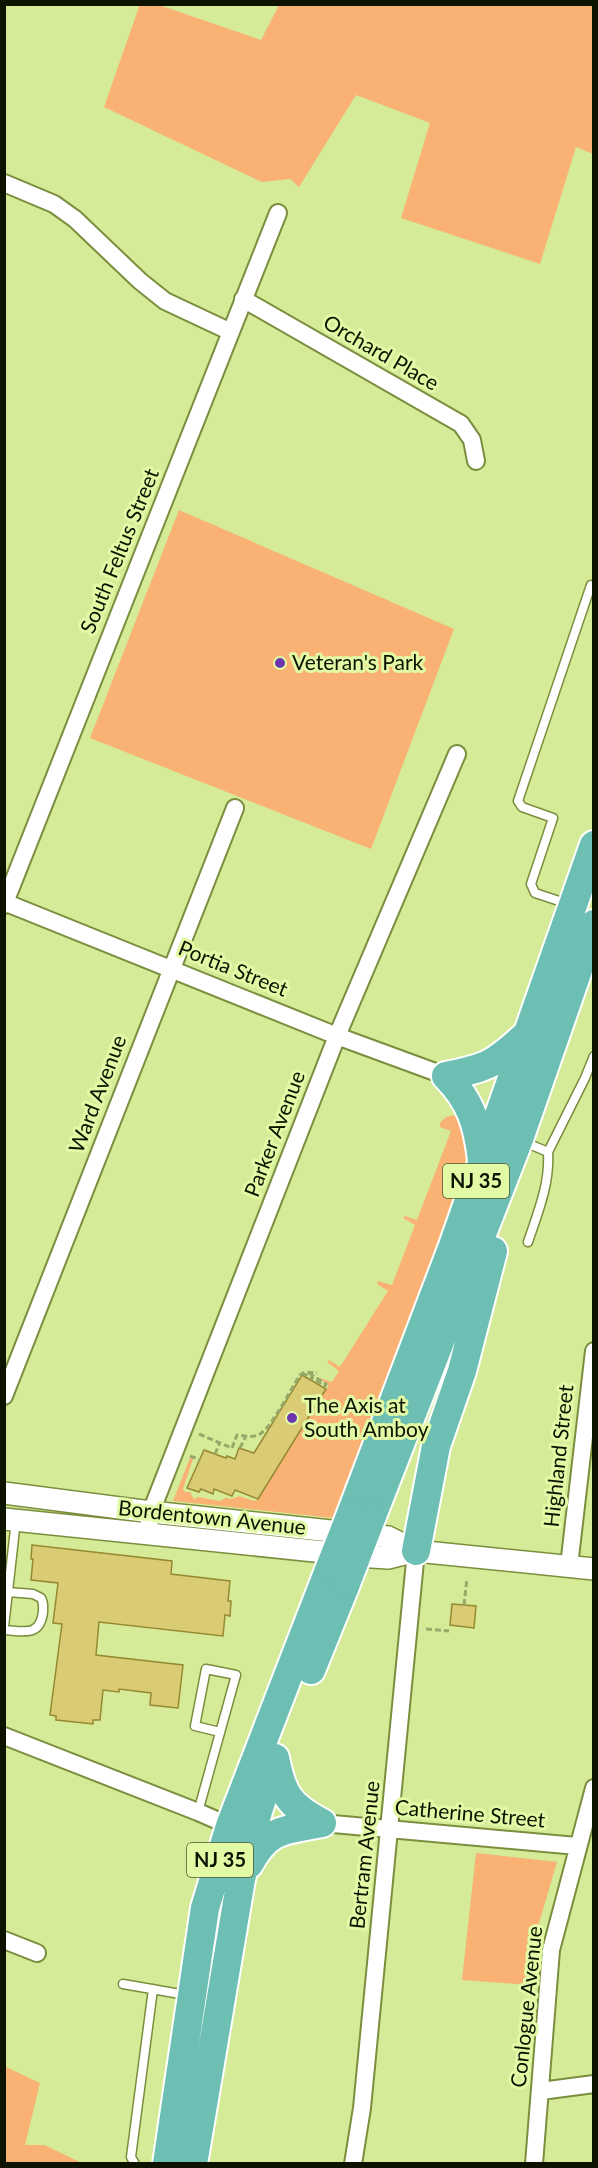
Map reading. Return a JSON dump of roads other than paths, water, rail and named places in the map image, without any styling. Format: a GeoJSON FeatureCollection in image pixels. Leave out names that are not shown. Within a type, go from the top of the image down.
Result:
{"type":"FeatureCollection","features":[{"type":"Feature","properties":{"kind":"highway","name":"NJ 35"},"geometry":{"type":"LineString","coordinates":[[362,1515],[482,1162],[594,845]]}},
{"type":"Feature","properties":{"kind":"highway","name":"NJ 35"},"geometry":{"type":"LineString","coordinates":[[167,2163],[205,1908],[230,1826],[337,1578],[519,1139],[594,924]]}},
{"type":"Feature","properties":{"kind":"highway"},"geometry":{"type":"LineString","coordinates":[[446,1076],[476,1070],[499,1060],[528,1034]]}},
{"type":"Feature","properties":{"kind":"highway"},"geometry":{"type":"LineString","coordinates":[[446,1076],[459,1089],[471,1110],[479,1132],[482,1162]]}},
{"type":"Feature","properties":{"kind":"highway"},"geometry":{"type":"LineString","coordinates":[[416,1551],[436,1446],[462,1371],[488,1266],[510,1200],[519,1139]]}},
{"type":"Feature","properties":{"kind":"highway","name":"NJ 35"},"geometry":{"type":"LineString","coordinates":[[193,2163],[240,1880],[275,1758],[337,1578]]}},
{"type":"Feature","properties":{"kind":"highway"},"geometry":{"type":"LineString","coordinates":[[275,1758],[284,1792],[307,1815],[322,1823]]}},
{"type":"Feature","properties":{"kind":"highway"},"geometry":{"type":"LineString","coordinates":[[240,1880],[256,1851],[267,1839],[279,1831],[322,1823]]}},
{"type":"Feature","properties":{"kind":"street"},"geometry":{"type":"LineString","coordinates":[[4,183],[54,204],[75,219],[140,282],[165,301],[231,332]]}},
{"type":"Feature","properties":{"kind":"street","name":"South Feltus Street"},"geometry":{"type":"LineString","coordinates":[[5,903],[278,213]]}},
{"type":"Feature","properties":{"kind":"street","name":"Orchard Place"},"geometry":{"type":"LineString","coordinates":[[243,299],[460,424],[472,440],[476,461]]}},
{"type":"Feature","properties":{"kind":"street","name":"Parker Avenue"},"geometry":{"type":"LineString","coordinates":[[147,1535],[151,1512],[337,1036],[457,754]]}},
{"type":"Feature","properties":{"kind":"street","name":"Ward Avenue"},"geometry":{"type":"LineString","coordinates":[[4,1396],[235,808]]}},
{"type":"Feature","properties":{"kind":"street","name":"Portia Street"},"geometry":{"type":"LineString","coordinates":[[5,903],[337,1036],[446,1076]]}},
{"type":"Feature","properties":{"kind":"street","name":"Highland Street"},"geometry":{"type":"LineString","coordinates":[[569,1566],[594,1351]]}},
{"type":"Feature","properties":{"kind":"street","name":"Bordentown Avenue"},"geometry":{"type":"LineString","coordinates":[[4,1493],[151,1512],[387,1537],[416,1551]]}},
{"type":"Feature","properties":{"kind":"street","name":"Bordentown Avenue"},"geometry":{"type":"LineString","coordinates":[[10,1520],[388,1558],[416,1551],[594,1569]]}},
{"type":"Feature","properties":{"kind":"street"},"geometry":{"type":"LineString","coordinates":[[265,1546],[273,1526]]}},
{"type":"Feature","properties":{"kind":"street","name":"Bertram Avenue"},"geometry":{"type":"LineString","coordinates":[[353,2163],[362,2108],[416,1551]]}},
{"type":"Feature","properties":{"kind":"street"},"geometry":{"type":"LineString","coordinates":[[4,1736],[230,1826]]}},
{"type":"Feature","properties":{"kind":"street","name":"Conlogue Avenue"},"geometry":{"type":"LineString","coordinates":[[534,2163],[551,1950],[594,1788]]}},
{"type":"Feature","properties":{"kind":"street","name":"Catherine Street"},"geometry":{"type":"LineString","coordinates":[[322,1823],[577,1846]]}},
{"type":"Feature","properties":{"kind":"street"},"geometry":{"type":"LineString","coordinates":[[4,1940],[37,1953]]}},
{"type":"Feature","properties":{"kind":"street"},"geometry":{"type":"LineString","coordinates":[[541,2091],[594,2084]]}},
{"type":"Feature","properties":{"kind":"lane"},"geometry":{"type":"LineString","coordinates":[[571,905],[532,890],[531,884],[553,818],[522,807],[518,801],[591,585],[594,586]]}},
{"type":"Feature","properties":{"kind":"lane"},"geometry":{"type":"LineString","coordinates":[[528,1242],[546,1188],[549,1168],[548,1152],[594,1056]]}},
{"type":"Feature","properties":{"kind":"lane"},"geometry":{"type":"LineString","coordinates":[[519,1139],[548,1152]]}},
{"type":"Feature","properties":{"kind":"lane"},"geometry":{"type":"LineString","coordinates":[[8,1592],[33,1594],[41,1598],[44,1603],[41,1623],[36,1629],[30,1631],[4,1628],[8,1592],[10,1520]]}},
{"type":"Feature","properties":{"kind":"lane"},"geometry":{"type":"LineString","coordinates":[[198,1812],[236,1675],[206,1669],[195,1726],[220,1732]]}},
{"type":"Feature","properties":{"kind":"lane"},"geometry":{"type":"LineString","coordinates":[[123,1984],[193,1996]]}},
{"type":"Feature","properties":{"kind":"lane"},"geometry":{"type":"LineString","coordinates":[[135,2163],[131,2157],[153,1989]]}},
{"type":"Feature","properties":{"kind":"place","name":"Veteran's Park"},"geometry":{"type":"Point","coordinates":[280,663]}},
{"type":"Feature","properties":{"kind":"place","name":"The Axis at South Amboy"},"geometry":{"type":"Point","coordinates":[292,1418]}}]}
